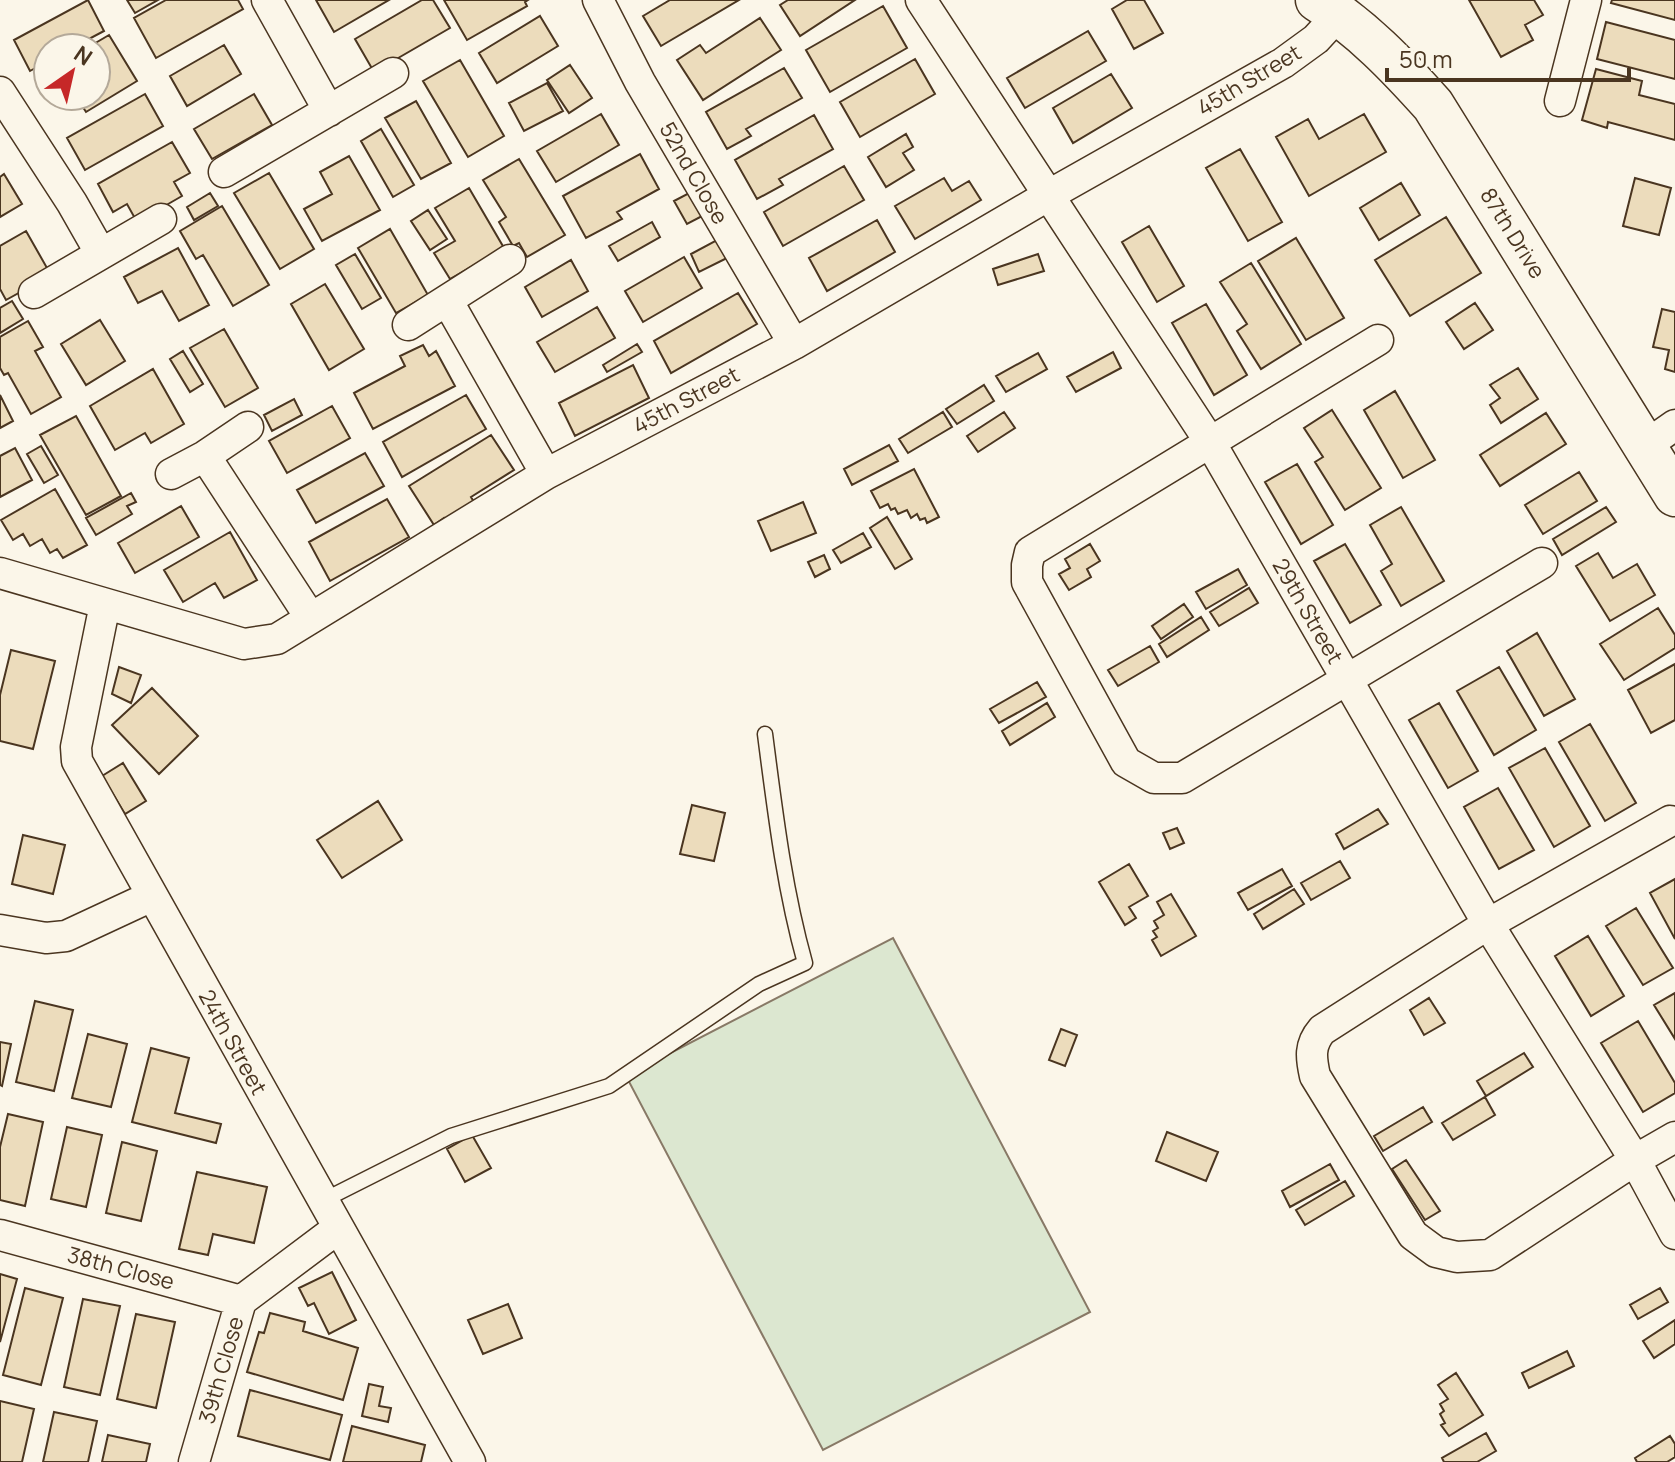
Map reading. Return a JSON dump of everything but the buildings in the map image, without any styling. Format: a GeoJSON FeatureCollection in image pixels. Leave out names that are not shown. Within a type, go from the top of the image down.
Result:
{"type":"FeatureCollection","features":[{"type":"Feature","properties":{"kind":"street"},"geometry":{"type":"LineString","coordinates":[[267,0],[329,111]]}},
{"type":"Feature","properties":{"kind":"street","name":"52nd Close"},"geometry":{"type":"LineString","coordinates":[[598,0],[640,82],[794,344]]}},
{"type":"Feature","properties":{"kind":"street","name":"29th Street"},"geometry":{"type":"LineString","coordinates":[[921,0],[1210,442],[1488,924],[1635,1160],[1675,1234]]}},
{"type":"Feature","properties":{"kind":"street"},"geometry":{"type":"LineString","coordinates":[[1560,101],[1586,0]]}},
{"type":"Feature","properties":{"kind":"street","name":"45th Street"},"geometry":{"type":"LineString","coordinates":[[0,573],[244,644],[277,639],[546,474],[794,344],[1283,63],[1316,39],[1328,7]]}},
{"type":"Feature","properties":{"kind":"street","name":"87th Drive"},"geometry":{"type":"LineString","coordinates":[[1328,7],[1390,58],[1433,105],[1660,436],[1675,495]]}},
{"type":"Feature","properties":{"kind":"street"},"geometry":{"type":"LineString","coordinates":[[224,172],[393,73]]}},
{"type":"Feature","properties":{"kind":"street"},"geometry":{"type":"LineString","coordinates":[[0,92],[101,254]]}},
{"type":"Feature","properties":{"kind":"street"},"geometry":{"type":"LineString","coordinates":[[34,293],[161,219]]}},
{"type":"Feature","properties":{"kind":"street"},"geometry":{"type":"LineString","coordinates":[[408,325],[510,260]]}},
{"type":"Feature","properties":{"kind":"street"},"geometry":{"type":"LineString","coordinates":[[447,300],[546,474]]}},
{"type":"Feature","properties":{"kind":"street"},"geometry":{"type":"LineString","coordinates":[[1378,340],[1030,552],[1027,582],[1126,762],[1154,778],[1182,778],[1542,563]]}},
{"type":"Feature","properties":{"kind":"street"},"geometry":{"type":"LineString","coordinates":[[171,474],[248,427]]}},
{"type":"Feature","properties":{"kind":"street"},"geometry":{"type":"LineString","coordinates":[[205,456],[310,617]]}},
{"type":"Feature","properties":{"kind":"street","name":"24th Street"},"geometry":{"type":"LineString","coordinates":[[105,604],[76,747],[77,761],[470,1462]]}},
{"type":"Feature","properties":{"kind":"street"},"geometry":{"type":"LineString","coordinates":[[1670,821],[1488,924],[1322,1030],[1314,1039],[1311,1057],[1315,1076],[1413,1235],[1436,1252],[1457,1257],[1490,1255],[1675,1137]]}},
{"type":"Feature","properties":{"kind":"street"},"geometry":{"type":"LineString","coordinates":[[0,930],[46,938],[66,936],[152,896]]}},
{"type":"Feature","properties":{"kind":"street","name":"39th Close"},"geometry":{"type":"LineString","coordinates":[[194,1462],[241,1301],[337,1229]]}},
{"type":"Feature","properties":{"kind":"street","name":"38th Close"},"geometry":{"type":"LineString","coordinates":[[0,1235],[241,1301]]}},
{"type":"Feature","properties":{"kind":"lane"},"geometry":{"type":"LineString","coordinates":[[322,1201],[451,1136],[609,1086],[759,984],[805,963],[791,914],[765,734]]}},
{"type":"Feature","properties":{"kind":"green space"},"geometry":{"type":"Polygon","coordinates":[[[893,938],[1090,1312],[823,1450],[626,1076],[893,938]]]}}]}
